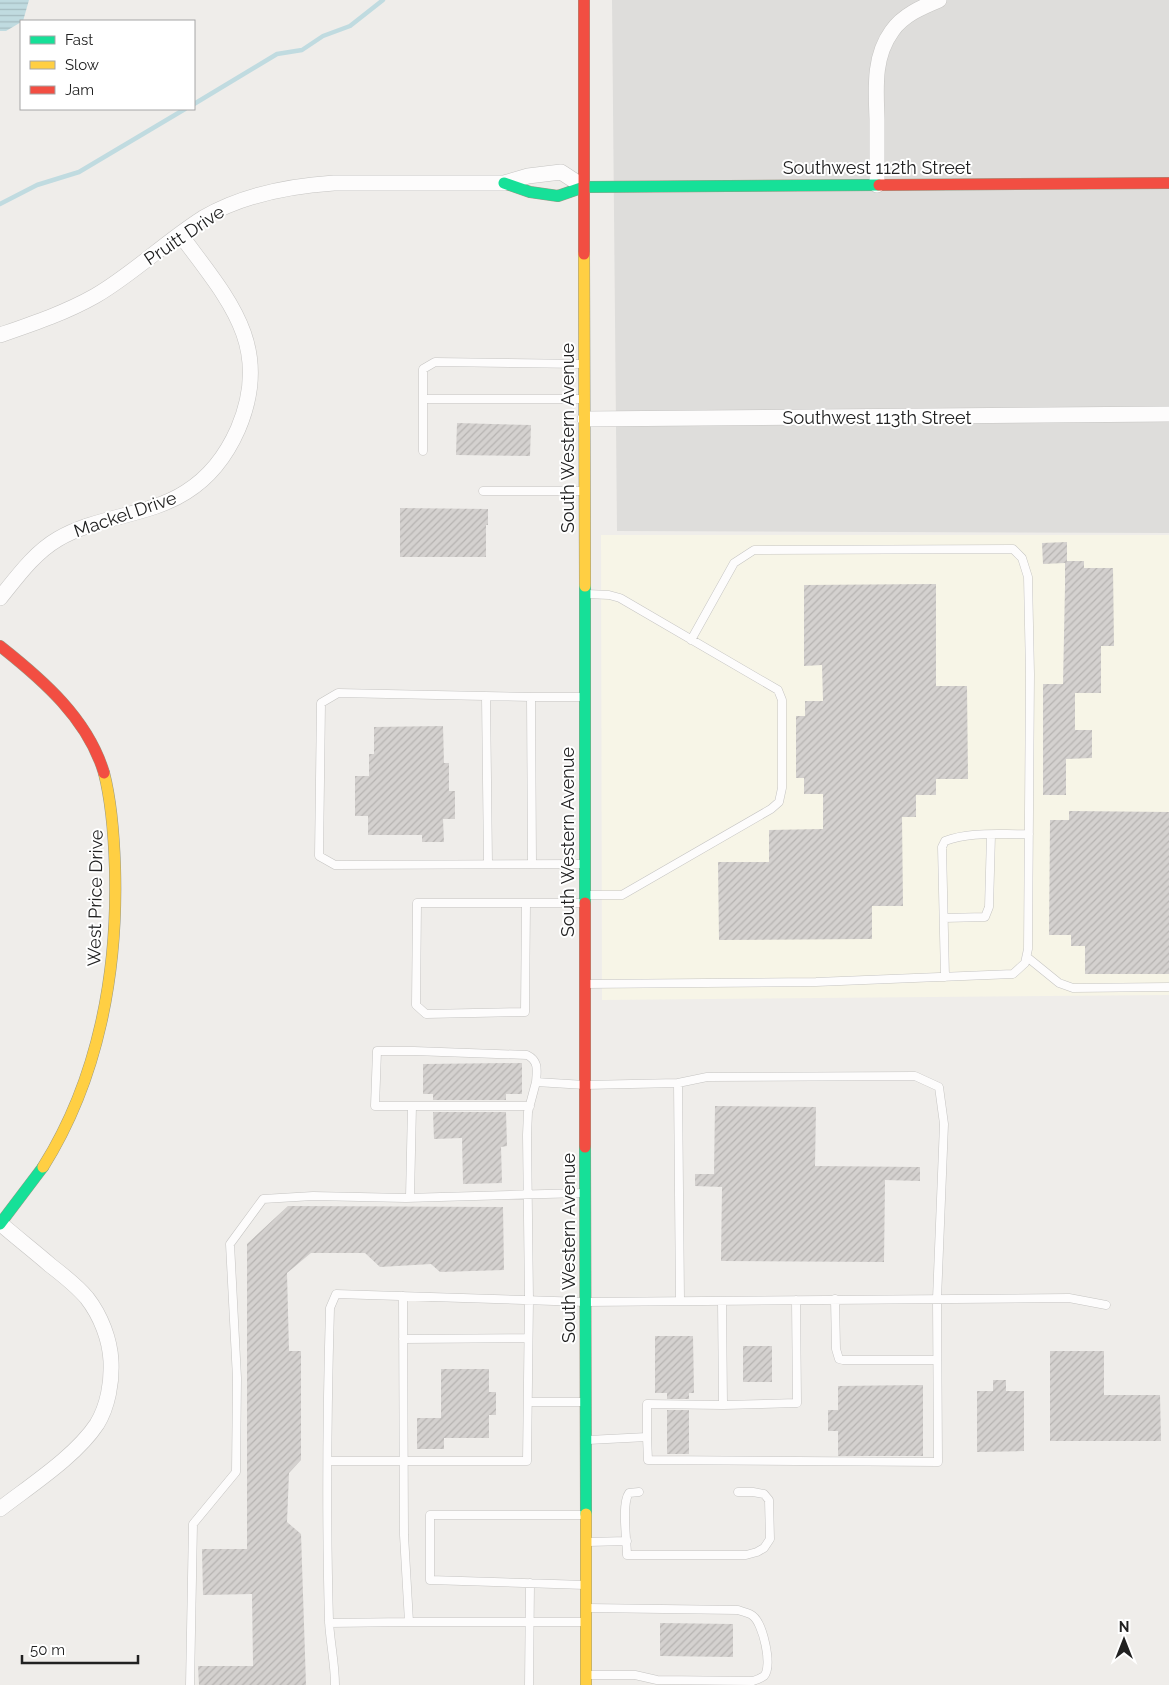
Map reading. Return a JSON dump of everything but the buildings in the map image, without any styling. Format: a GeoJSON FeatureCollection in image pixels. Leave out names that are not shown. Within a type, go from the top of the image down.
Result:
{"type":"FeatureCollection","features":[{"type":"Feature","properties":{"kind":"main road","name":"South Western Avenue"},"geometry":{"type":"LineString","coordinates":[[584,0],[586,1680]]}},
{"type":"Feature","properties":{"kind":"main road","name":"Southwest 112th Street"},"geometry":{"type":"LineString","coordinates":[[584,187],[1169,183]]}},
{"type":"Feature","properties":{"kind":"main road","name":"Pruitt Drive"},"geometry":{"type":"LineString","coordinates":[[504,184],[530,192],[558,196],[584,187]]}},
{"type":"Feature","properties":{"kind":"main road","name":"West Price Drive"},"geometry":{"type":"LineString","coordinates":[[0,646],[61,700],[82,727],[99,758],[114,821],[116,879],[113,966],[105,1012],[85,1077],[65,1126],[47,1161],[0,1224]]}},
{"type":"Feature","properties":{"kind":"street"},"geometry":{"type":"LineString","coordinates":[[877,184],[876,82],[880,54],[892,30],[914,11],[939,0]]}},
{"type":"Feature","properties":{"kind":"street","name":"Pruitt Drive"},"geometry":{"type":"LineString","coordinates":[[0,335],[63,312],[95,295],[150,258],[204,218],[232,204],[262,194],[309,185],[334,183],[504,184],[528,176],[561,172],[584,187]]}},
{"type":"Feature","properties":{"kind":"street","name":"Mackel Drive"},"geometry":{"type":"LineString","coordinates":[[0,598],[26,566],[44,548],[56,540],[85,526],[155,506],[186,492],[212,470],[236,435],[249,396],[250,359],[247,342],[242,326],[219,285],[180,234]]}},
{"type":"Feature","properties":{"kind":"street","name":"Southwest 113th Street"},"geometry":{"type":"LineString","coordinates":[[585,419],[1169,414]]}},
{"type":"Feature","properties":{"kind":"street"},"geometry":{"type":"LineString","coordinates":[[0,1224],[73,1284],[88,1299],[106,1333],[111,1370],[110,1389],[105,1406],[98,1422],[88,1436],[61,1461],[0,1509]]}},
{"type":"Feature","properties":{"kind":"lane"},"geometry":{"type":"LineString","coordinates":[[423,451],[423,369],[435,362],[585,364]]}},
{"type":"Feature","properties":{"kind":"lane"},"geometry":{"type":"LineString","coordinates":[[424,399],[585,399]]}},
{"type":"Feature","properties":{"kind":"lane"},"geometry":{"type":"LineString","coordinates":[[484,491],[585,491]]}},
{"type":"Feature","properties":{"kind":"lane"},"geometry":{"type":"LineString","coordinates":[[584,984],[816,982],[1012,974],[1025,963],[1027,957],[1030,674],[1028,576],[1022,558],[1013,550],[754,550],[734,563],[691,640]]}},
{"type":"Feature","properties":{"kind":"lane"},"geometry":{"type":"LineString","coordinates":[[526,903],[525,1012],[426,1014],[416,1005],[417,903],[526,903],[622,895],[772,809],[780,802],[782,788],[782,700],[778,690],[620,598],[609,595],[585,594]]}},
{"type":"Feature","properties":{"kind":"lane"},"geometry":{"type":"LineString","coordinates":[[584,864],[335,865],[319,856],[321,703],[338,693],[486,697],[585,697]]}},
{"type":"Feature","properties":{"kind":"lane"},"geometry":{"type":"LineString","coordinates":[[486,697],[488,863]]}},
{"type":"Feature","properties":{"kind":"lane"},"geometry":{"type":"LineString","coordinates":[[531,697],[532,863]]}},
{"type":"Feature","properties":{"kind":"lane"},"geometry":{"type":"LineString","coordinates":[[945,977],[942,847],[945,841],[955,837],[1029,834]]}},
{"type":"Feature","properties":{"kind":"lane"},"geometry":{"type":"LineString","coordinates":[[944,918],[986,918],[988,913],[991,835]]}},
{"type":"Feature","properties":{"kind":"lane"},"geometry":{"type":"LineString","coordinates":[[1027,957],[1060,983],[1073,988],[1169,987]]}},
{"type":"Feature","properties":{"kind":"lane"},"geometry":{"type":"LineString","coordinates":[[328,1461],[527,1461],[529,1300],[526,1195],[527,1135],[530,1106],[536,1082],[536,1062],[527,1055],[376,1051],[375,1106],[530,1106]]}},
{"type":"Feature","properties":{"kind":"lane"},"geometry":{"type":"LineString","coordinates":[[536,1082],[585,1085],[678,1083],[708,1077],[915,1076],[939,1087],[944,1124],[937,1300],[938,1462],[648,1460],[647,1404],[723,1405],[797,1403],[796,1300]]}},
{"type":"Feature","properties":{"kind":"lane"},"geometry":{"type":"LineString","coordinates":[[678,1083],[680,1301]]}},
{"type":"Feature","properties":{"kind":"lane"},"geometry":{"type":"LineString","coordinates":[[410,1197],[412,1106]]}},
{"type":"Feature","properties":{"kind":"lane"},"geometry":{"type":"LineString","coordinates":[[190,1685],[192,1524],[236,1472],[237,1378],[230,1244],[263,1199],[313,1196],[410,1197],[585,1193]]}},
{"type":"Feature","properties":{"kind":"lane"},"geometry":{"type":"LineString","coordinates":[[335,1685],[335,1668],[329,1623],[328,1461],[330,1308],[336,1294],[585,1302],[1069,1298],[1106,1305]]}},
{"type":"Feature","properties":{"kind":"lane"},"geometry":{"type":"LineString","coordinates":[[403,1296],[404,1535],[409,1622]]}},
{"type":"Feature","properties":{"kind":"lane"},"geometry":{"type":"LineString","coordinates":[[835,1300],[836,1349],[843,1360],[937,1360]]}},
{"type":"Feature","properties":{"kind":"lane"},"geometry":{"type":"LineString","coordinates":[[722,1301],[723,1405]]}},
{"type":"Feature","properties":{"kind":"lane"},"geometry":{"type":"LineString","coordinates":[[403,1339],[528,1338]]}},
{"type":"Feature","properties":{"kind":"lane"},"geometry":{"type":"LineString","coordinates":[[528,1402],[586,1402]]}},
{"type":"Feature","properties":{"kind":"lane"},"geometry":{"type":"LineString","coordinates":[[586,1440],[647,1437]]}},
{"type":"Feature","properties":{"kind":"lane"},"geometry":{"type":"LineString","coordinates":[[639,1492],[630,1493],[626,1497],[627,1555],[746,1555],[757,1552],[764,1548],[770,1538],[768,1500],[764,1494],[738,1492]]}},
{"type":"Feature","properties":{"kind":"lane"},"geometry":{"type":"LineString","coordinates":[[586,1515],[430,1515],[430,1580],[586,1586]]}},
{"type":"Feature","properties":{"kind":"lane"},"geometry":{"type":"LineString","coordinates":[[586,1542],[627,1541]]}},
{"type":"Feature","properties":{"kind":"lane"},"geometry":{"type":"LineString","coordinates":[[529,1685],[530,1583]]}},
{"type":"Feature","properties":{"kind":"lane"},"geometry":{"type":"LineString","coordinates":[[586,1608],[738,1610],[753,1616],[760,1627],[766,1642],[767,1669],[764,1676],[753,1681],[657,1680],[635,1675],[586,1680]]}},
{"type":"Feature","properties":{"kind":"lane"},"geometry":{"type":"LineString","coordinates":[[329,1623],[586,1622]]}},
{"type":"Feature","properties":{"kind":"shaded area"},"geometry":{"type":"Polygon","coordinates":[[[612,0],[1169,0],[1169,533],[617,531],[612,0]]]}},
{"type":"Feature","properties":{"kind":"shaded area"},"geometry":{"type":"Polygon","coordinates":[[[601,535],[1169,535],[1169,995],[602,1000],[601,535]]]}},
{"type":"Feature","properties":{"kind":"water"},"geometry":{"type":"Polygon","coordinates":[[[0,0],[29,0],[23,20],[20,20],[20,23],[6,31],[0,31],[0,0]]]}},
{"type":"Feature","properties":{"kind":"waterway"},"geometry":{"type":"LineString","coordinates":[[195,103],[277,54],[302,50],[323,36],[350,26],[383,0]]}},
{"type":"Feature","properties":{"kind":"waterway"},"geometry":{"type":"LineString","coordinates":[[0,204],[37,185],[79,172],[183,110]]}},
{"type":"Feature","properties":{"kind":"traffic: fast"},"geometry":{"type":"LineString","coordinates":[[504,183],[530,192],[558,196],[584,187],[879,185]]}},
{"type":"Feature","properties":{"kind":"traffic: fast"},"geometry":{"type":"LineString","coordinates":[[585,586],[585,903]]}},
{"type":"Feature","properties":{"kind":"traffic: fast"},"geometry":{"type":"LineString","coordinates":[[585,1147],[586,1514]]}},
{"type":"Feature","properties":{"kind":"traffic: fast"},"geometry":{"type":"LineString","coordinates":[[0,1224],[43,1167]]}},
{"type":"Feature","properties":{"kind":"traffic: slow"},"geometry":{"type":"LineString","coordinates":[[584,254],[585,586]]}},
{"type":"Feature","properties":{"kind":"traffic: slow"},"geometry":{"type":"LineString","coordinates":[[43,1167],[62,1133],[78,1097],[101,1023],[108,984],[113,946],[115,868],[112,820],[104,773]]}},
{"type":"Feature","properties":{"kind":"traffic: slow"},"geometry":{"type":"LineString","coordinates":[[586,1514],[586,1685]]}},
{"type":"Feature","properties":{"kind":"traffic: jam"},"geometry":{"type":"LineString","coordinates":[[584,0],[584,254]]}},
{"type":"Feature","properties":{"kind":"traffic: jam"},"geometry":{"type":"LineString","coordinates":[[879,185],[1169,183]]}},
{"type":"Feature","properties":{"kind":"traffic: jam"},"geometry":{"type":"LineString","coordinates":[[0,646],[48,687],[62,702],[87,735],[97,753],[104,773]]}},
{"type":"Feature","properties":{"kind":"traffic: jam"},"geometry":{"type":"LineString","coordinates":[[585,903],[585,1147]]}}]}
